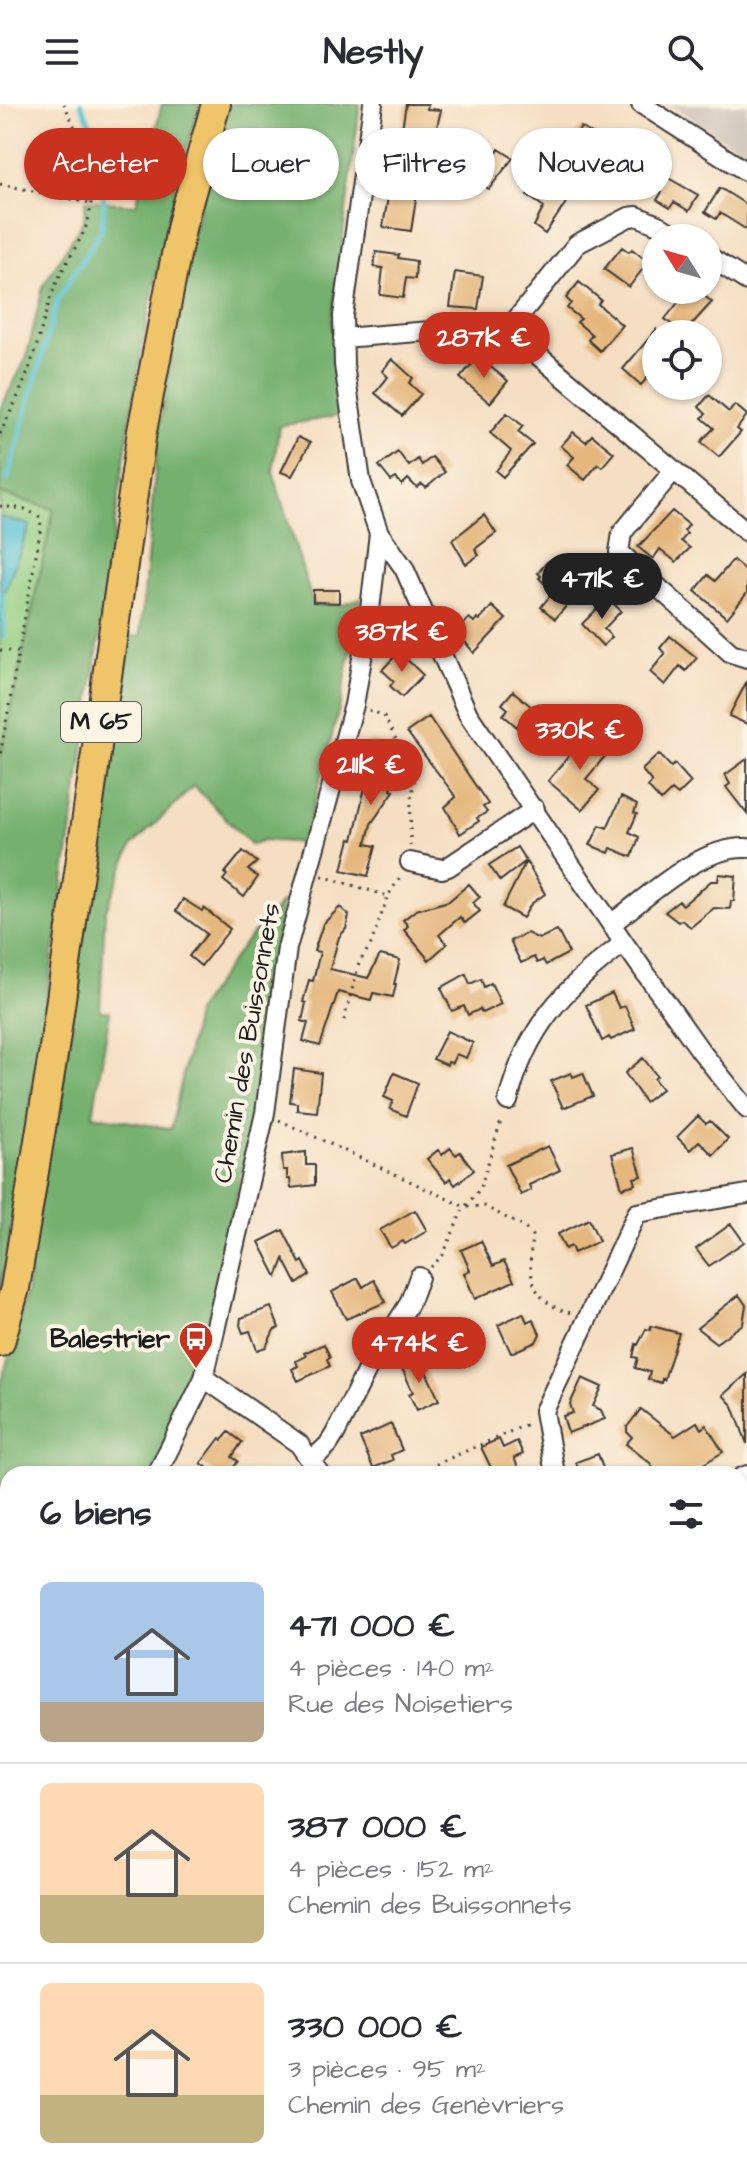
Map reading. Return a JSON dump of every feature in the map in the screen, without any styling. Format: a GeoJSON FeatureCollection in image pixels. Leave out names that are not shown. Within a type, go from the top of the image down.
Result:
{"type":"FeatureCollection","features":[{"type":"Feature","properties":{"kind":"main road","name":"M 65"},"geometry":{"type":"LineString","coordinates":[[0,1342],[15,1288],[53,1055],[152,376],[182,224],[216,104]]}},
{"type":"Feature","properties":{"kind":"street","name":"Chemin des Buissonnets"},"geometry":{"type":"LineString","coordinates":[[161,1466],[204,1378],[265,1113],[287,948],[354,705],[369,618],[379,533],[361,481],[344,365],[343,316],[373,104]]}},
{"type":"Feature","properties":{"kind":"street"},"geometry":{"type":"LineString","coordinates":[[641,104],[747,172]]}},
{"type":"Feature","properties":{"kind":"street"},"geometry":{"type":"LineString","coordinates":[[508,330],[583,240],[637,216],[652,224]]}},
{"type":"Feature","properties":{"kind":"street"},"geometry":{"type":"LineString","coordinates":[[722,265],[747,281]]}},
{"type":"Feature","properties":{"kind":"street"},"geometry":{"type":"LineString","coordinates":[[343,338],[480,327],[508,330],[747,532]]}},
{"type":"Feature","properties":{"kind":"street"},"geometry":{"type":"LineString","coordinates":[[674,470],[622,533],[619,552],[731,653],[747,658]]}},
{"type":"Feature","properties":{"kind":"street"},"geometry":{"type":"LineString","coordinates":[[379,533],[404,568],[468,714],[624,943],[700,1050],[747,1109]]}},
{"type":"Feature","properties":{"kind":"street"},"geometry":{"type":"LineString","coordinates":[[410,862],[442,869],[448,867],[535,809]]}},
{"type":"Feature","properties":{"kind":"street"},"geometry":{"type":"LineString","coordinates":[[611,924],[700,858],[718,850],[747,848]]}},
{"type":"Feature","properties":{"kind":"street"},"geometry":{"type":"LineString","coordinates":[[508,1101],[515,1068],[550,1009],[585,972],[624,943]]}},
{"type":"Feature","properties":{"kind":"street"},"geometry":{"type":"LineString","coordinates":[[554,1466],[544,1411],[637,1213],[747,1194]]}},
{"type":"Feature","properties":{"kind":"street"},"geometry":{"type":"LineString","coordinates":[[317,1466],[369,1366],[409,1304],[419,1277]]}},
{"type":"Feature","properties":{"kind":"street"},"geometry":{"type":"LineString","coordinates":[[204,1378],[299,1444],[315,1466]]}},
{"type":"Feature","properties":{"kind":"path"},"geometry":{"type":"LineString","coordinates":[[0,434],[31,364],[53,291],[87,222],[90,203],[86,156],[80,135],[64,104]]}},
{"type":"Feature","properties":{"kind":"path"},"geometry":{"type":"LineString","coordinates":[[0,184],[90,203]]}},
{"type":"Feature","properties":{"kind":"path"},"geometry":{"type":"LineString","coordinates":[[0,506],[34,512],[40,517],[41,527],[0,756]]}},
{"type":"Feature","properties":{"kind":"path"},"geometry":{"type":"LineString","coordinates":[[0,650],[19,652]]}},
{"type":"Feature","properties":{"kind":"path"},"geometry":{"type":"LineString","coordinates":[[344,1020],[359,963],[371,944],[388,896],[410,862],[411,798],[415,777],[384,716],[354,705]]}},
{"type":"Feature","properties":{"kind":"path"},"geometry":{"type":"LineString","coordinates":[[307,872],[388,896]]}},
{"type":"Feature","properties":{"kind":"path"},"geometry":{"type":"LineString","coordinates":[[419,1277],[443,1255],[465,1207],[480,1189],[508,1101]]}},
{"type":"Feature","properties":{"kind":"path"},"geometry":{"type":"LineString","coordinates":[[265,1113],[465,1207],[484,1206],[524,1227],[532,1236],[529,1264],[535,1288],[542,1300],[553,1308],[588,1318]]}},
{"type":"Feature","properties":{"kind":"path"},"geometry":{"type":"LineString","coordinates":[[432,1466],[545,1417]]}},
{"type":"Feature","properties":{"kind":"shaded area"},"geometry":{"type":"Polygon","coordinates":[[[669,104],[747,104],[747,154],[669,104]]]}},
{"type":"Feature","properties":{"kind":"green space"},"geometry":{"type":"Polygon","coordinates":[[[162,104],[200,104],[187,149],[187,128],[156,128],[162,104]]]}},
{"type":"Feature","properties":{"kind":"green space"},"geometry":{"type":"Polygon","coordinates":[[[230,104],[360,104],[332,319],[340,416],[279,426],[273,472],[313,604],[343,605],[361,598],[341,701],[304,843],[263,840],[252,845],[194,786],[132,846],[105,912],[100,1011],[110,1011],[93,1115],[171,1129],[197,1010],[243,945],[282,902],[249,1138],[194,1383],[156,1466],[0,1466],[0,1388],[26,1293],[123,637],[140,636],[159,430],[192,236],[203,198],[339,200],[339,128],[223,128],[230,104]]]}},
{"type":"Feature","properties":{"kind":"green space"},"geometry":{"type":"Polygon","coordinates":[[[86,200],[136,205],[137,200],[173,200],[138,372],[51,970],[0,1293],[0,759],[54,509],[0,494],[0,409],[26,359],[43,286],[84,219],[86,200]]]}},
{"type":"Feature","properties":{"kind":"green space"},"geometry":{"type":"Polygon","coordinates":[[[0,494],[54,509],[0,759],[0,494]]]}},
{"type":"Feature","properties":{"kind":"water"},"geometry":{"type":"Polygon","coordinates":[[[0,517],[30,525],[0,604],[0,517]]]}},
{"type":"Feature","properties":{"kind":"building"},"geometry":{"type":"Polygon","coordinates":[[[406,104],[428,104],[427,109],[441,110],[437,128],[402,128],[406,104]]]}},
{"type":"Feature","properties":{"kind":"building"},"geometry":{"type":"Polygon","coordinates":[[[499,149],[511,157],[511,161],[495,181],[495,156],[499,149]]]}},
{"type":"Feature","properties":{"kind":"building"},"geometry":{"type":"Polygon","coordinates":[[[672,180],[698,195],[689,211],[674,202],[670,208],[657,200],[672,200],[672,180]]]}},
{"type":"Feature","properties":{"kind":"building"},"geometry":{"type":"Polygon","coordinates":[[[720,188],[747,205],[747,230],[720,213],[716,219],[705,212],[720,188]]]}},
{"type":"Feature","properties":{"kind":"building"},"geometry":{"type":"Polygon","coordinates":[[[388,200],[416,200],[411,231],[383,227],[388,200]]]}},
{"type":"Feature","properties":{"kind":"building"},"geometry":{"type":"Polygon","coordinates":[[[534,200],[568,200],[545,234],[534,226],[544,207],[534,200]]]}},
{"type":"Feature","properties":{"kind":"building"},"geometry":{"type":"Polygon","coordinates":[[[622,247],[629,252],[632,249],[642,257],[642,270],[629,287],[604,269],[622,247]]]}},
{"type":"Feature","properties":{"kind":"building"},"geometry":{"type":"Polygon","coordinates":[[[376,252],[416,261],[415,279],[406,278],[403,298],[380,295],[383,268],[374,267],[376,252]]]}},
{"type":"Feature","properties":{"kind":"building"},"geometry":{"type":"Polygon","coordinates":[[[455,272],[483,276],[478,309],[450,307],[455,272]]]}},
{"type":"Feature","properties":{"kind":"building"},"geometry":{"type":"Polygon","coordinates":[[[579,282],[601,300],[598,304],[622,325],[600,351],[588,340],[592,335],[577,322],[581,319],[567,308],[571,303],[566,298],[579,282]]]}},
{"type":"Feature","properties":{"kind":"building"},"geometry":{"type":"Polygon","coordinates":[[[677,304],[710,304],[696,320],[665,319],[677,304]]]}},
{"type":"Feature","properties":{"kind":"building"},"geometry":{"type":"Polygon","coordinates":[[[642,347],[642,384],[623,369],[642,347]]]}},
{"type":"Feature","properties":{"kind":"building"},"geometry":{"type":"Polygon","coordinates":[[[478,357],[508,381],[490,403],[460,378],[478,357]]]}},
{"type":"Feature","properties":{"kind":"building"},"geometry":{"type":"Polygon","coordinates":[[[392,359],[413,378],[409,383],[421,394],[402,416],[375,393],[388,377],[382,371],[392,359]]]}},
{"type":"Feature","properties":{"kind":"building"},"geometry":{"type":"Polygon","coordinates":[[[705,400],[715,400],[729,412],[735,405],[747,415],[737,429],[741,432],[719,457],[701,442],[714,428],[702,418],[706,414],[699,407],[705,400]]]}},
{"type":"Feature","properties":{"kind":"building"},"geometry":{"type":"Polygon","coordinates":[[[507,413],[523,426],[518,432],[533,444],[503,477],[496,471],[511,451],[490,433],[507,413]]]}},
{"type":"Feature","properties":{"kind":"building"},"geometry":{"type":"Polygon","coordinates":[[[573,432],[586,442],[592,435],[614,453],[602,467],[598,464],[585,480],[567,465],[574,457],[561,446],[573,432]]]}},
{"type":"Feature","properties":{"kind":"building"},"geometry":{"type":"Polygon","coordinates":[[[298,437],[310,443],[292,476],[281,472],[298,437]]]}},
{"type":"Feature","properties":{"kind":"building"},"geometry":{"type":"Polygon","coordinates":[[[398,452],[409,466],[418,459],[422,465],[432,457],[445,472],[426,488],[422,484],[417,488],[408,479],[402,485],[396,478],[391,481],[379,466],[398,452]]]}},
{"type":"Feature","properties":{"kind":"building"},"geometry":{"type":"Polygon","coordinates":[[[672,511],[689,525],[681,541],[690,548],[676,562],[660,549],[653,559],[638,547],[672,511]]]}},
{"type":"Feature","properties":{"kind":"building"},"geometry":{"type":"Polygon","coordinates":[[[484,515],[496,533],[475,549],[479,555],[466,564],[452,540],[484,515]]]}},
{"type":"Feature","properties":{"kind":"building"},"geometry":{"type":"Polygon","coordinates":[[[733,560],[747,572],[747,593],[727,618],[695,591],[708,575],[715,581],[733,560]]]}},
{"type":"Feature","properties":{"kind":"building"},"geometry":{"type":"Polygon","coordinates":[[[547,562],[566,579],[562,583],[576,595],[555,619],[541,607],[553,592],[538,573],[547,562]]]}},
{"type":"Feature","properties":{"kind":"building"},"geometry":{"type":"Polygon","coordinates":[[[313,590],[339,590],[339,603],[313,602],[313,590]]]}},
{"type":"Feature","properties":{"kind":"building"},"geometry":{"type":"Polygon","coordinates":[[[608,598],[621,611],[604,629],[612,637],[603,646],[582,624],[608,598]]]}},
{"type":"Feature","properties":{"kind":"building"},"geometry":{"type":"Polygon","coordinates":[[[492,606],[506,619],[474,653],[457,632],[469,618],[474,622],[477,618],[480,620],[492,606]]]}},
{"type":"Feature","properties":{"kind":"building"},"geometry":{"type":"Polygon","coordinates":[[[670,636],[697,658],[686,671],[680,666],[665,685],[650,672],[665,654],[660,648],[670,636]]]}},
{"type":"Feature","properties":{"kind":"building"},"geometry":{"type":"Polygon","coordinates":[[[399,652],[423,675],[402,697],[390,686],[394,681],[382,670],[399,652]]]}},
{"type":"Feature","properties":{"kind":"building"},"geometry":{"type":"Polygon","coordinates":[[[747,681],[747,724],[729,716],[747,681]]]}},
{"type":"Feature","properties":{"kind":"building"},"geometry":{"type":"Polygon","coordinates":[[[513,691],[540,714],[526,730],[519,724],[517,727],[503,715],[508,709],[502,704],[513,691]]]}},
{"type":"Feature","properties":{"kind":"building"},"geometry":{"type":"Polygon","coordinates":[[[429,717],[488,804],[483,807],[487,812],[477,818],[479,821],[460,834],[445,807],[456,797],[407,732],[429,717]]]}},
{"type":"Feature","properties":{"kind":"building"},"geometry":{"type":"Polygon","coordinates":[[[593,734],[611,749],[586,779],[599,790],[582,810],[548,781],[572,752],[575,755],[593,734]]]}},
{"type":"Feature","properties":{"kind":"building"},"geometry":{"type":"Polygon","coordinates":[[[370,741],[388,746],[386,753],[391,755],[390,762],[398,764],[391,790],[394,791],[371,824],[366,844],[376,846],[368,876],[342,870],[350,839],[353,840],[368,774],[362,772],[370,741]]]}},
{"type":"Feature","properties":{"kind":"building"},"geometry":{"type":"Polygon","coordinates":[[[659,754],[671,767],[675,764],[691,782],[678,795],[672,790],[661,801],[648,787],[652,782],[642,770],[659,754]]]}},
{"type":"Feature","properties":{"kind":"building"},"geometry":{"type":"Polygon","coordinates":[[[747,759],[747,814],[726,787],[730,784],[725,775],[747,759]]]}},
{"type":"Feature","properties":{"kind":"building"},"geometry":{"type":"Polygon","coordinates":[[[621,797],[637,805],[634,813],[637,814],[629,832],[639,837],[632,857],[611,848],[609,853],[590,845],[600,825],[607,828],[621,797]]]}},
{"type":"Feature","properties":{"kind":"building"},"geometry":{"type":"Polygon","coordinates":[[[517,847],[526,861],[500,881],[489,865],[517,847]]]}},
{"type":"Feature","properties":{"kind":"building"},"geometry":{"type":"Polygon","coordinates":[[[243,851],[257,862],[248,870],[258,877],[244,897],[223,880],[243,851]]]}},
{"type":"Feature","properties":{"kind":"building"},"geometry":{"type":"Polygon","coordinates":[[[526,861],[545,894],[531,904],[523,918],[503,907],[526,861]]]}},
{"type":"Feature","properties":{"kind":"building"},"geometry":{"type":"Polygon","coordinates":[[[719,874],[736,876],[734,901],[731,901],[730,909],[714,908],[691,927],[665,912],[679,901],[683,905],[711,881],[718,881],[719,874]]]}},
{"type":"Feature","properties":{"kind":"building"},"geometry":{"type":"Polygon","coordinates":[[[469,884],[480,897],[473,903],[480,911],[465,923],[460,917],[439,935],[447,944],[429,960],[404,930],[408,926],[403,920],[416,910],[449,901],[469,884]]]}},
{"type":"Feature","properties":{"kind":"building"},"geometry":{"type":"Polygon","coordinates":[[[183,899],[202,911],[204,908],[230,929],[201,966],[189,956],[207,934],[176,911],[183,899]]]}},
{"type":"Feature","properties":{"kind":"building"},"geometry":{"type":"Polygon","coordinates":[[[340,907],[349,915],[330,969],[368,978],[380,955],[400,960],[393,997],[373,993],[371,1000],[338,992],[320,1046],[303,1041],[308,1023],[302,1021],[306,1003],[303,1002],[309,980],[313,981],[320,952],[314,951],[323,924],[340,907]]]}},
{"type":"Feature","properties":{"kind":"building"},"geometry":{"type":"Polygon","coordinates":[[[557,930],[569,953],[546,965],[543,960],[537,963],[534,957],[521,963],[510,941],[527,933],[539,939],[557,930]]]}},
{"type":"Feature","properties":{"kind":"building"},"geometry":{"type":"Polygon","coordinates":[[[466,974],[470,984],[481,979],[484,987],[491,983],[501,1004],[482,1013],[480,1009],[468,1015],[464,1006],[452,1011],[441,988],[466,974]]]}},
{"type":"Feature","properties":{"kind":"building"},"geometry":{"type":"Polygon","coordinates":[[[612,993],[619,1008],[625,1006],[635,1029],[602,1041],[586,1005],[612,993]]]}},
{"type":"Feature","properties":{"kind":"building"},"geometry":{"type":"Polygon","coordinates":[[[447,1031],[473,1043],[466,1058],[456,1054],[452,1063],[448,1062],[447,1065],[433,1059],[447,1031]]]}},
{"type":"Feature","properties":{"kind":"building"},"geometry":{"type":"Polygon","coordinates":[[[643,1058],[657,1076],[654,1079],[662,1089],[645,1102],[625,1073],[643,1058]]]}},
{"type":"Feature","properties":{"kind":"building"},"geometry":{"type":"Polygon","coordinates":[[[294,1069],[321,1073],[317,1112],[297,1110],[297,1103],[290,1102],[294,1069]]]}},
{"type":"Feature","properties":{"kind":"building"},"geometry":{"type":"Polygon","coordinates":[[[394,1073],[418,1083],[406,1116],[390,1109],[393,1101],[384,1097],[394,1073]]]}},
{"type":"Feature","properties":{"kind":"building"},"geometry":{"type":"Polygon","coordinates":[[[571,1073],[573,1077],[583,1073],[593,1096],[563,1108],[551,1081],[571,1073]]]}},
{"type":"Feature","properties":{"kind":"building"},"geometry":{"type":"Polygon","coordinates":[[[698,1116],[706,1124],[710,1121],[728,1139],[713,1155],[699,1141],[690,1150],[677,1137],[698,1116]]]}},
{"type":"Feature","properties":{"kind":"building"},"geometry":{"type":"Polygon","coordinates":[[[548,1146],[560,1170],[529,1185],[531,1190],[521,1195],[506,1165],[548,1146]]]}},
{"type":"Feature","properties":{"kind":"building"},"geometry":{"type":"Polygon","coordinates":[[[450,1148],[456,1155],[460,1152],[474,1170],[455,1185],[450,1178],[446,1182],[427,1159],[438,1150],[442,1155],[450,1148]]]}},
{"type":"Feature","properties":{"kind":"building"},"geometry":{"type":"Polygon","coordinates":[[[633,1148],[642,1176],[634,1178],[636,1184],[622,1188],[612,1154],[633,1148]]]}},
{"type":"Feature","properties":{"kind":"building"},"geometry":{"type":"Polygon","coordinates":[[[306,1152],[306,1165],[315,1165],[315,1185],[291,1188],[287,1170],[283,1170],[282,1155],[306,1152]]]}},
{"type":"Feature","properties":{"kind":"building"},"geometry":{"type":"Polygon","coordinates":[[[415,1210],[427,1231],[391,1248],[380,1230],[415,1210]]]}},
{"type":"Feature","properties":{"kind":"building"},"geometry":{"type":"Polygon","coordinates":[[[589,1219],[599,1241],[574,1253],[571,1246],[565,1249],[558,1234],[589,1219]]]}},
{"type":"Feature","properties":{"kind":"building"},"geometry":{"type":"Polygon","coordinates":[[[731,1224],[744,1242],[709,1266],[696,1249],[731,1224]]]}},
{"type":"Feature","properties":{"kind":"building"},"geometry":{"type":"Polygon","coordinates":[[[283,1230],[300,1263],[303,1261],[310,1275],[297,1284],[284,1259],[277,1277],[259,1242],[283,1230]]]}},
{"type":"Feature","properties":{"kind":"building"},"geometry":{"type":"Polygon","coordinates":[[[481,1241],[493,1266],[504,1261],[514,1281],[475,1299],[464,1273],[470,1270],[461,1250],[481,1241]]]}},
{"type":"Feature","properties":{"kind":"building"},"geometry":{"type":"Polygon","coordinates":[[[358,1278],[363,1287],[374,1280],[386,1302],[346,1319],[332,1292],[358,1278]]]}},
{"type":"Feature","properties":{"kind":"building"},"geometry":{"type":"Polygon","coordinates":[[[739,1295],[746,1305],[743,1324],[716,1343],[697,1328],[739,1295]]]}},
{"type":"Feature","properties":{"kind":"building"},"geometry":{"type":"Polygon","coordinates":[[[271,1307],[279,1328],[274,1330],[266,1347],[257,1350],[250,1331],[243,1333],[241,1318],[271,1307]]]}},
{"type":"Feature","properties":{"kind":"building"},"geometry":{"type":"Polygon","coordinates":[[[523,1313],[527,1322],[533,1319],[540,1334],[536,1342],[511,1353],[498,1325],[523,1313]]]}},
{"type":"Feature","properties":{"kind":"building"},"geometry":{"type":"Polygon","coordinates":[[[457,1322],[474,1359],[458,1366],[438,1331],[457,1322]]]}},
{"type":"Feature","properties":{"kind":"building"},"geometry":{"type":"Polygon","coordinates":[[[651,1326],[679,1333],[661,1383],[648,1379],[650,1372],[635,1368],[638,1358],[633,1357],[636,1344],[651,1326]]]}},
{"type":"Feature","properties":{"kind":"building"},"geometry":{"type":"Polygon","coordinates":[[[324,1344],[330,1366],[298,1381],[292,1369],[298,1366],[296,1361],[306,1356],[304,1353],[324,1344]]]}},
{"type":"Feature","properties":{"kind":"building"},"geometry":{"type":"Polygon","coordinates":[[[414,1358],[419,1369],[424,1367],[439,1400],[417,1410],[409,1394],[413,1392],[400,1364],[414,1358]]]}},
{"type":"Feature","properties":{"kind":"building"},"geometry":{"type":"Polygon","coordinates":[[[747,1374],[747,1444],[733,1406],[723,1395],[747,1374]]]}},
{"type":"Feature","properties":{"kind":"building"},"geometry":{"type":"Polygon","coordinates":[[[582,1378],[602,1387],[593,1406],[601,1410],[605,1419],[568,1433],[563,1416],[573,1413],[570,1404],[582,1378]]]}},
{"type":"Feature","properties":{"kind":"building"},"geometry":{"type":"Polygon","coordinates":[[[641,1409],[675,1436],[697,1422],[701,1429],[706,1425],[723,1452],[700,1466],[652,1466],[626,1444],[632,1437],[627,1427],[641,1409]]]}},
{"type":"Feature","properties":{"kind":"building"},"geometry":{"type":"Polygon","coordinates":[[[391,1424],[402,1450],[391,1455],[393,1460],[372,1466],[360,1438],[391,1424]]]}},
{"type":"Feature","properties":{"kind":"building"},"geometry":{"type":"Polygon","coordinates":[[[229,1432],[242,1442],[232,1457],[238,1461],[235,1466],[205,1466],[201,1463],[220,1438],[222,1440],[229,1432]]]}},
{"type":"Feature","properties":{"kind":"building"},"geometry":{"type":"Polygon","coordinates":[[[499,1439],[503,1448],[517,1441],[523,1454],[514,1458],[518,1466],[490,1466],[481,1447],[499,1439]]]}},
{"type":"Feature","properties":{"kind":"building"},"geometry":{"type":"Polygon","coordinates":[[[598,1454],[602,1466],[577,1466],[576,1462],[598,1454]]]}},
{"type":"Feature","properties":{"kind":"waterway"},"geometry":{"type":"LineString","coordinates":[[7,480],[58,299],[102,229],[104,202],[93,130],[81,104]]}},
{"type":"Feature","properties":{"kind":"waterway"},"geometry":{"type":"LineString","coordinates":[[2,593],[4,638]]}},
{"type":"Feature","properties":{"kind":"place","name":"Balestrier"},"geometry":{"type":"Point","coordinates":[196,1370]}}]}
